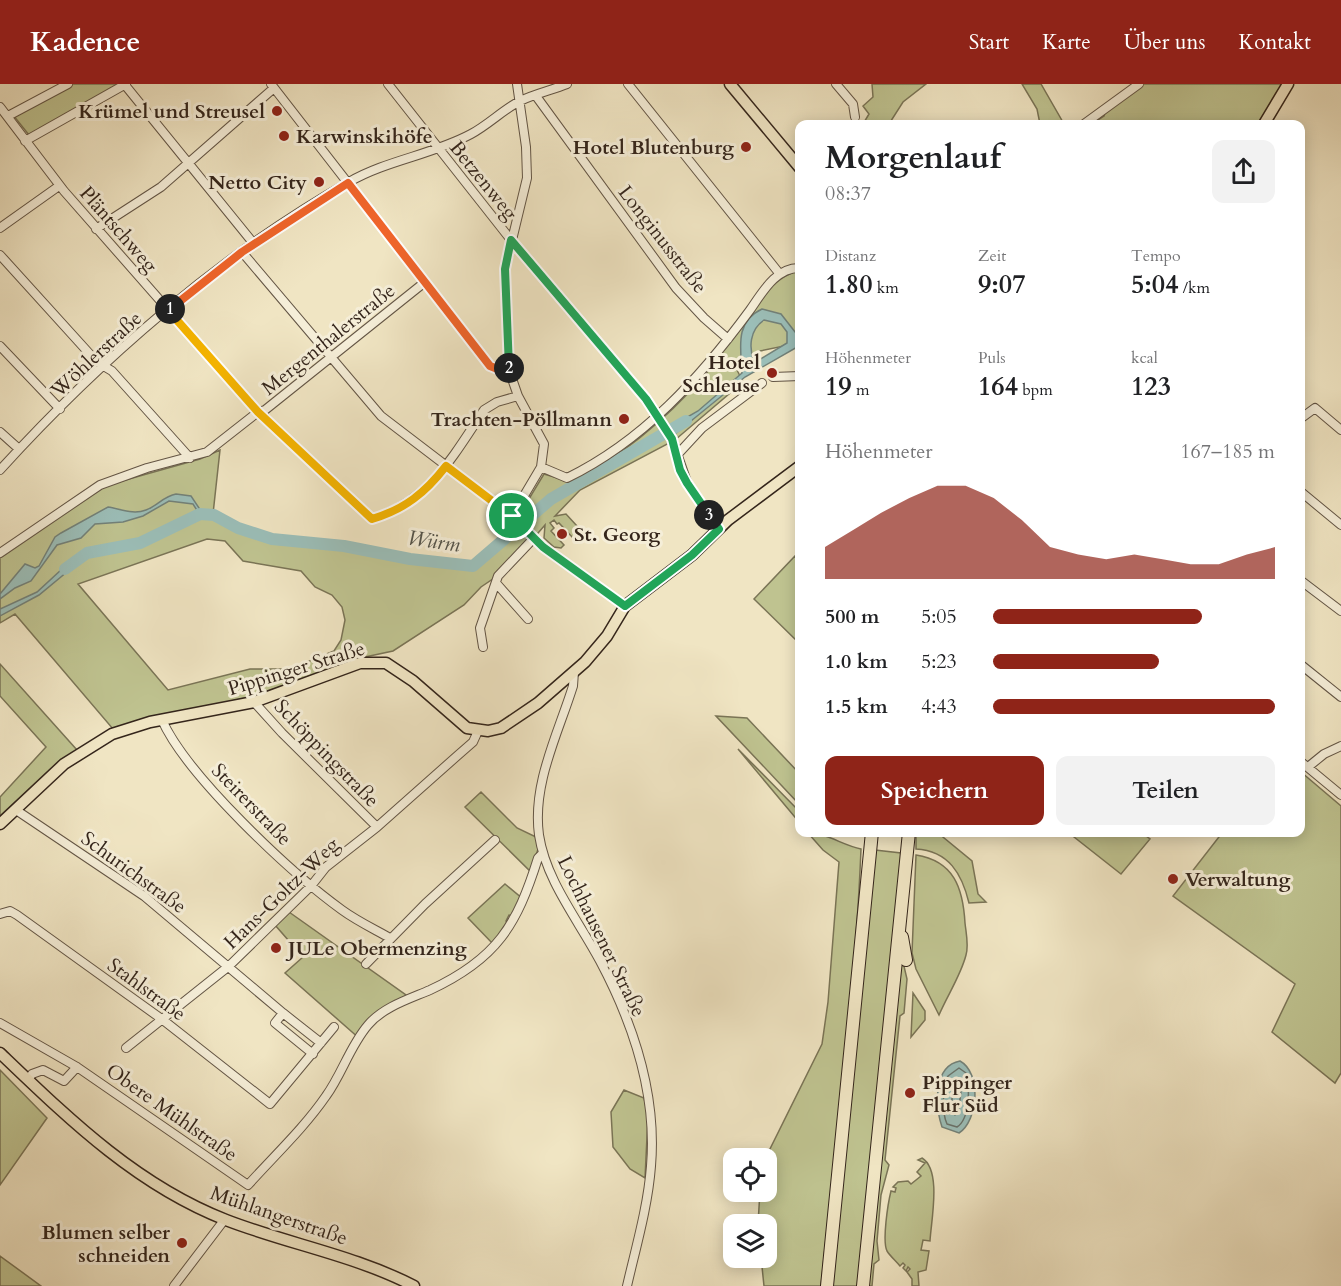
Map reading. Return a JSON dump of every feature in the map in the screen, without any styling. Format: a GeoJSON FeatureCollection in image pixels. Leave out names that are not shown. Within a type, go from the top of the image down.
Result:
{"type":"FeatureCollection","features":[{"type":"Feature","properties":{"kind":"highway"},"geometry":{"type":"LineString","coordinates":[[827,1286],[871,837]]}},
{"type":"Feature","properties":{"kind":"highway"},"geometry":{"type":"LineString","coordinates":[[863,1286],[909,837]]}},
{"type":"Feature","properties":{"kind":"highway"},"geometry":{"type":"LineString","coordinates":[[899,924],[906,960]]}},
{"type":"Feature","properties":{"kind":"main road"},"geometry":{"type":"LineString","coordinates":[[730,84],[795,162]]}},
{"type":"Feature","properties":{"kind":"main road"},"geometry":{"type":"LineString","coordinates":[[1266,120],[1288,84]]}},
{"type":"Feature","properties":{"kind":"main road"},"geometry":{"type":"LineString","coordinates":[[478,731],[488,731],[511,723],[574,672],[598,648],[625,606],[692,555],[719,529],[795,470]]}},
{"type":"Feature","properties":{"kind":"main road","name":"Pippinger Straße"},"geometry":{"type":"LineString","coordinates":[[0,824],[64,764],[98,740],[131,727],[254,702],[360,663],[386,663],[413,681],[467,728],[478,731]]}},
{"type":"Feature","properties":{"kind":"main road","name":"Mühlangerstraße"},"geometry":{"type":"LineString","coordinates":[[0,1053],[80,1129],[129,1167],[172,1193],[225,1219],[360,1262],[414,1286]]}},
{"type":"Feature","properties":{"kind":"street"},"geometry":{"type":"LineString","coordinates":[[8,116],[68,84]]}},
{"type":"Feature","properties":{"kind":"street"},"geometry":{"type":"LineString","coordinates":[[25,141],[126,84],[254,244]]}},
{"type":"Feature","properties":{"kind":"street","name":"Betzenweg"},"geometry":{"type":"LineString","coordinates":[[388,84],[511,240],[657,415],[672,439],[687,483],[719,529]]}},
{"type":"Feature","properties":{"kind":"street"},"geometry":{"type":"LineString","coordinates":[[514,518],[541,467],[544,444],[518,396],[509,370],[505,269],[527,178],[526,147],[517,84]]}},
{"type":"Feature","properties":{"kind":"street","name":"Wöhlerstraße"},"geometry":{"type":"LineString","coordinates":[[0,470],[103,366],[168,310],[242,252],[370,171],[438,149],[471,135],[499,118],[519,102],[567,84]]}},
{"type":"Feature","properties":{"kind":"street"},"geometry":{"type":"LineString","coordinates":[[628,84],[779,273]]}},
{"type":"Feature","properties":{"kind":"street"},"geometry":{"type":"LineString","coordinates":[[836,84],[853,104],[855,117]]}},
{"type":"Feature","properties":{"kind":"street"},"geometry":{"type":"LineString","coordinates":[[1090,120],[1139,84]]}},
{"type":"Feature","properties":{"kind":"street"},"geometry":{"type":"LineString","coordinates":[[96,229],[161,187],[189,165],[273,86],[490,366],[509,370]]}},
{"type":"Feature","properties":{"kind":"street","name":"Longinusstraße"},"geometry":{"type":"LineString","coordinates":[[536,96],[670,279],[704,318],[728,339]]}},
{"type":"Feature","properties":{"kind":"street","name":"Pläntschweg"},"geometry":{"type":"LineString","coordinates":[[0,107],[59,186],[258,412],[372,519],[390,514],[416,499],[446,466]]}},
{"type":"Feature","properties":{"kind":"street"},"geometry":{"type":"LineString","coordinates":[[0,228],[59,186]]}},
{"type":"Feature","properties":{"kind":"street"},"geometry":{"type":"LineString","coordinates":[[242,252],[381,416],[514,518],[543,547],[625,606]]}},
{"type":"Feature","properties":{"kind":"street"},"geometry":{"type":"LineString","coordinates":[[0,255],[41,302],[103,366],[119,378],[190,458]]}},
{"type":"Feature","properties":{"kind":"street"},"geometry":{"type":"LineString","coordinates":[[541,467],[567,478],[617,450],[635,437],[702,370],[779,273],[795,269]]}},
{"type":"Feature","properties":{"kind":"street","name":"Mergenthalerstraße"},"geometry":{"type":"LineString","coordinates":[[0,553],[100,485],[147,468],[207,452],[332,358],[424,282]]}},
{"type":"Feature","properties":{"kind":"street"},"geometry":{"type":"LineString","coordinates":[[0,346],[60,409]]}},
{"type":"Feature","properties":{"kind":"street"},"geometry":{"type":"LineString","coordinates":[[773,377],[795,375]]}},
{"type":"Feature","properties":{"kind":"street"},"geometry":{"type":"LineString","coordinates":[[677,455],[702,428],[762,383]]}},
{"type":"Feature","properties":{"kind":"street"},"geometry":{"type":"LineString","coordinates":[[446,466],[484,410],[497,402],[518,396]]}},
{"type":"Feature","properties":{"kind":"street"},"geometry":{"type":"LineString","coordinates":[[1305,415],[1315,408],[1341,430]]}},
{"type":"Feature","properties":{"kind":"street"},"geometry":{"type":"LineString","coordinates":[[0,432],[19,449]]}},
{"type":"Feature","properties":{"kind":"street"},"geometry":{"type":"LineString","coordinates":[[1305,495],[1341,525]]}},
{"type":"Feature","properties":{"kind":"street"},"geometry":{"type":"LineString","coordinates":[[483,647],[480,628],[498,576],[534,538]]}},
{"type":"Feature","properties":{"kind":"street"},"geometry":{"type":"LineString","coordinates":[[496,583],[528,619]]}},
{"type":"Feature","properties":{"kind":"street"},"geometry":{"type":"LineString","coordinates":[[1305,584],[1341,611]]}},
{"type":"Feature","properties":{"kind":"street"},"geometry":{"type":"LineString","coordinates":[[1305,668],[1341,697]]}},
{"type":"Feature","properties":{"kind":"street","name":"Lochhausener Straße"},"geometry":{"type":"LineString","coordinates":[[574,672],[573,686],[540,793],[538,827],[543,854],[605,971],[633,1039],[643,1071],[651,1114],[651,1167],[627,1286]]}},
{"type":"Feature","properties":{"kind":"street","name":"Schöppingstraße"},"geometry":{"type":"LineString","coordinates":[[254,702],[377,827]]}},
{"type":"Feature","properties":{"kind":"street","name":"Steirerstraße"},"geometry":{"type":"LineString","coordinates":[[162,720],[168,734],[220,797],[311,886],[345,912],[390,938]]}},
{"type":"Feature","properties":{"kind":"street","name":"Hans-Goltz-Weg"},"geometry":{"type":"LineString","coordinates":[[126,1048],[229,966],[311,886],[326,867],[377,827],[473,742],[478,731]]}},
{"type":"Feature","properties":{"kind":"street"},"geometry":{"type":"LineString","coordinates":[[1308,767],[1324,754],[1341,746]]}},
{"type":"Feature","properties":{"kind":"street"},"geometry":{"type":"LineString","coordinates":[[1305,765],[1341,795]]}},
{"type":"Feature","properties":{"kind":"street","name":"Schurichstraße"},"geometry":{"type":"LineString","coordinates":[[16,810],[144,896],[321,1043]]}},
{"type":"Feature","properties":{"kind":"street"},"geometry":{"type":"LineString","coordinates":[[366,964],[390,938],[495,840]]}},
{"type":"Feature","properties":{"kind":"street","name":"Obere Mühlstraße"},"geometry":{"type":"LineString","coordinates":[[0,1023],[77,1067],[248,1185],[318,1107],[368,1025],[393,1006],[438,986],[467,968],[506,934],[525,899],[538,858],[543,854]]}},
{"type":"Feature","properties":{"kind":"street","name":"Stahlstraße"},"geometry":{"type":"LineString","coordinates":[[0,914],[10,911],[17,915],[163,1020],[270,1104],[313,1054]]}},
{"type":"Feature","properties":{"kind":"street"},"geometry":{"type":"LineString","coordinates":[[283,1013],[275,1023],[313,1054],[334,1028]]}},
{"type":"Feature","properties":{"kind":"street","name":"Obere Mühlstraße"},"geometry":{"type":"LineString","coordinates":[[28,1080],[32,1074],[43,1070],[64,1081],[77,1067]]}},
{"type":"Feature","properties":{"kind":"street"},"geometry":{"type":"LineString","coordinates":[[174,1286],[225,1219]]}},
{"type":"Feature","properties":{"kind":"green space"},"geometry":{"type":"Polygon","coordinates":[[[73,84],[120,84],[29,135],[13,115],[73,84]]]}},
{"type":"Feature","properties":{"kind":"green space"},"geometry":{"type":"Polygon","coordinates":[[[872,84],[926,84],[903,102],[892,120],[865,120],[869,114],[863,106],[873,97],[872,84]]]}},
{"type":"Feature","properties":{"kind":"green space"},"geometry":{"type":"Polygon","coordinates":[[[1022,84],[1041,84],[1062,120],[1039,120],[1037,109],[1022,84]]]}},
{"type":"Feature","properties":{"kind":"green space"},"geometry":{"type":"Polygon","coordinates":[[[1134,84],[1284,84],[1262,120],[1098,120],[1104,116],[1108,103],[1134,84]]]}},
{"type":"Feature","properties":{"kind":"green space"},"geometry":{"type":"Polygon","coordinates":[[[795,273],[795,344],[760,351],[737,370],[743,382],[675,440],[580,490],[555,516],[566,514],[577,526],[573,538],[559,523],[557,524],[554,520],[550,523],[554,528],[551,531],[564,545],[561,548],[554,547],[544,538],[545,525],[506,570],[481,587],[464,605],[393,651],[365,657],[257,695],[113,729],[15,614],[0,623],[0,557],[104,486],[200,459],[220,450],[213,514],[273,539],[329,543],[454,566],[488,556],[522,517],[521,512],[544,474],[571,482],[608,461],[643,435],[676,406],[706,374],[748,314],[773,286],[795,273]],[[207,539],[78,584],[168,690],[250,669],[290,669],[334,651],[341,640],[345,620],[342,607],[332,595],[315,587],[301,571],[243,561],[225,541],[207,539]]]}},
{"type":"Feature","properties":{"kind":"green space"},"geometry":{"type":"Polygon","coordinates":[[[795,556],[795,639],[754,599],[795,556]]]}},
{"type":"Feature","properties":{"kind":"green space"},"geometry":{"type":"Polygon","coordinates":[[[0,664],[77,750],[0,820],[0,797],[46,747],[0,696],[0,664]]]}},
{"type":"Feature","properties":{"kind":"green space"},"geometry":{"type":"Polygon","coordinates":[[[716,716],[747,718],[795,769],[795,800],[716,716]]]}},
{"type":"Feature","properties":{"kind":"green space"},"geometry":{"type":"Polygon","coordinates":[[[738,749],[795,807],[795,817],[738,749]]]}},
{"type":"Feature","properties":{"kind":"green space"},"geometry":{"type":"Polygon","coordinates":[[[1305,775],[1341,806],[1341,1073],[1335,1083],[1272,1032],[1295,984],[1173,896],[1219,837],[1305,837],[1305,775]]]}},
{"type":"Feature","properties":{"kind":"green space"},"geometry":{"type":"Polygon","coordinates":[[[481,792],[517,828],[536,837],[538,849],[531,872],[465,807],[481,792]]]}},
{"type":"Feature","properties":{"kind":"green space"},"geometry":{"type":"Polygon","coordinates":[[[812,837],[827,837],[861,849],[844,1068],[821,1286],[764,1286],[762,1268],[777,1268],[777,1214],[759,1214],[759,1202],[777,1202],[777,1148],[770,1148],[822,1044],[828,1002],[839,862],[823,850],[812,837]]]}},
{"type":"Feature","properties":{"kind":"green space"},"geometry":{"type":"Polygon","coordinates":[[[916,837],[943,837],[972,861],[978,894],[986,902],[969,903],[958,874],[952,866],[937,854],[916,849],[916,837]]]}},
{"type":"Feature","properties":{"kind":"green space"},"geometry":{"type":"Polygon","coordinates":[[[1074,837],[1147,837],[1150,839],[1121,874],[1074,837]]]}},
{"type":"Feature","properties":{"kind":"green space"},"geometry":{"type":"Polygon","coordinates":[[[875,850],[901,853],[901,863],[858,1286],[831,1286],[875,850]]]}},
{"type":"Feature","properties":{"kind":"green space"},"geometry":{"type":"Polygon","coordinates":[[[916,855],[929,858],[948,870],[959,888],[964,910],[966,955],[939,1015],[916,969],[912,953],[916,855]]]}},
{"type":"Feature","properties":{"kind":"green space"},"geometry":{"type":"Polygon","coordinates":[[[505,884],[523,899],[515,916],[509,915],[506,921],[510,924],[493,944],[468,918],[505,884]]]}},
{"type":"Feature","properties":{"kind":"green space"},"geometry":{"type":"Polygon","coordinates":[[[289,912],[413,1000],[380,1016],[360,1039],[285,973],[303,957],[275,925],[289,912]]]}},
{"type":"Feature","properties":{"kind":"green space"},"geometry":{"type":"Polygon","coordinates":[[[903,962],[907,979],[904,1013],[900,1016],[885,1160],[889,1165],[881,1195],[877,1241],[879,1260],[874,1264],[872,1286],[868,1286],[900,963],[903,962]]]}},
{"type":"Feature","properties":{"kind":"green space"},"geometry":{"type":"Polygon","coordinates":[[[913,993],[925,1011],[925,1020],[911,1037],[913,993]]]}},
{"type":"Feature","properties":{"kind":"green space"},"geometry":{"type":"Polygon","coordinates":[[[0,1070],[47,1118],[0,1185],[0,1070]]]}},
{"type":"Feature","properties":{"kind":"green space"},"geometry":{"type":"Polygon","coordinates":[[[624,1090],[644,1098],[648,1116],[645,1178],[630,1169],[613,1147],[611,1112],[624,1090]]]}},
{"type":"Feature","properties":{"kind":"green space"},"geometry":{"type":"Polygon","coordinates":[[[922,1158],[932,1173],[933,1209],[930,1241],[923,1240],[921,1250],[929,1251],[926,1270],[918,1272],[919,1286],[912,1286],[912,1279],[907,1272],[910,1269],[908,1267],[906,1271],[903,1268],[905,1265],[903,1263],[900,1266],[887,1251],[885,1231],[891,1191],[895,1192],[896,1188],[893,1187],[898,1182],[908,1181],[911,1184],[921,1176],[917,1172],[925,1163],[918,1160],[922,1158]]]}},
{"type":"Feature","properties":{"kind":"green space"},"geometry":{"type":"Polygon","coordinates":[[[0,1256],[41,1286],[0,1286],[0,1256]]]}},
{"type":"Feature","properties":{"kind":"water"},"geometry":{"type":"Polygon","coordinates":[[[762,309],[781,314],[795,332],[795,348],[745,377],[675,434],[670,427],[698,411],[742,373],[741,337],[747,321],[762,309]],[[764,320],[759,324],[753,334],[751,345],[754,363],[787,343],[787,332],[781,324],[764,320]]]}},
{"type":"Feature","properties":{"kind":"water"},"geometry":{"type":"Polygon","coordinates":[[[176,494],[191,496],[201,511],[198,512],[193,504],[169,501],[143,516],[123,522],[95,524],[81,538],[57,545],[31,581],[15,588],[0,599],[0,594],[25,564],[35,568],[39,566],[55,537],[61,533],[108,507],[132,512],[141,511],[176,494]]]}},
{"type":"Feature","properties":{"kind":"water"},"geometry":{"type":"Polygon","coordinates":[[[75,557],[79,562],[39,595],[0,616],[0,609],[37,592],[75,557]]]}},
{"type":"Feature","properties":{"kind":"water"},"geometry":{"type":"Polygon","coordinates":[[[960,1061],[972,1076],[975,1097],[970,1118],[959,1133],[942,1127],[938,1109],[938,1088],[945,1070],[951,1064],[960,1061]]]}},
{"type":"Feature","properties":{"kind":"waterway","name":"Würm"},"geometry":{"type":"LineString","coordinates":[[65,569],[87,553],[140,543],[200,514],[214,515],[238,528],[272,539],[344,546],[410,559],[473,566],[551,499],[686,421]]}},
{"type":"Feature","properties":{"kind":"place","name":"Krümel und Streusel"},"geometry":{"type":"Point","coordinates":[277,111]}},
{"type":"Feature","properties":{"kind":"place","name":"Karwinskihöfe"},"geometry":{"type":"Point","coordinates":[284,136]}},
{"type":"Feature","properties":{"kind":"place","name":"Hotel Blutenburg"},"geometry":{"type":"Point","coordinates":[746,147]}},
{"type":"Feature","properties":{"kind":"place","name":"Netto City"},"geometry":{"type":"Point","coordinates":[319,182]}},
{"type":"Feature","properties":{"kind":"place","name":"Hotel Schleuse"},"geometry":{"type":"Point","coordinates":[772,373]}},
{"type":"Feature","properties":{"kind":"place","name":"Trachten-Pöllmann"},"geometry":{"type":"Point","coordinates":[624,419]}},
{"type":"Feature","properties":{"kind":"place","name":"St. Georg"},"geometry":{"type":"Point","coordinates":[562,534]}},
{"type":"Feature","properties":{"kind":"place","name":"Verwaltung"},"geometry":{"type":"Point","coordinates":[1173,879]}},
{"type":"Feature","properties":{"kind":"place","name":"JULe Obermenzing"},"geometry":{"type":"Point","coordinates":[276,948]}},
{"type":"Feature","properties":{"kind":"place","name":"Pippinger Flur Süd"},"geometry":{"type":"Point","coordinates":[910,1093]}},
{"type":"Feature","properties":{"kind":"place","name":"Blumen selber schneiden"},"geometry":{"type":"Point","coordinates":[182,1243]}},
{"type":"Feature","properties":{"kind":"route"},"geometry":{"type":"LineString","coordinates":[[348,183],[490,366],[500,370],[509,370],[505,269],[511,240],[646,399],[672,439],[680,470],[687,483],[719,529],[692,555],[625,606],[543,547],[512,516],[446,466],[416,499],[390,514],[372,519],[258,412],[168,310],[242,252],[348,183]]}}]}
